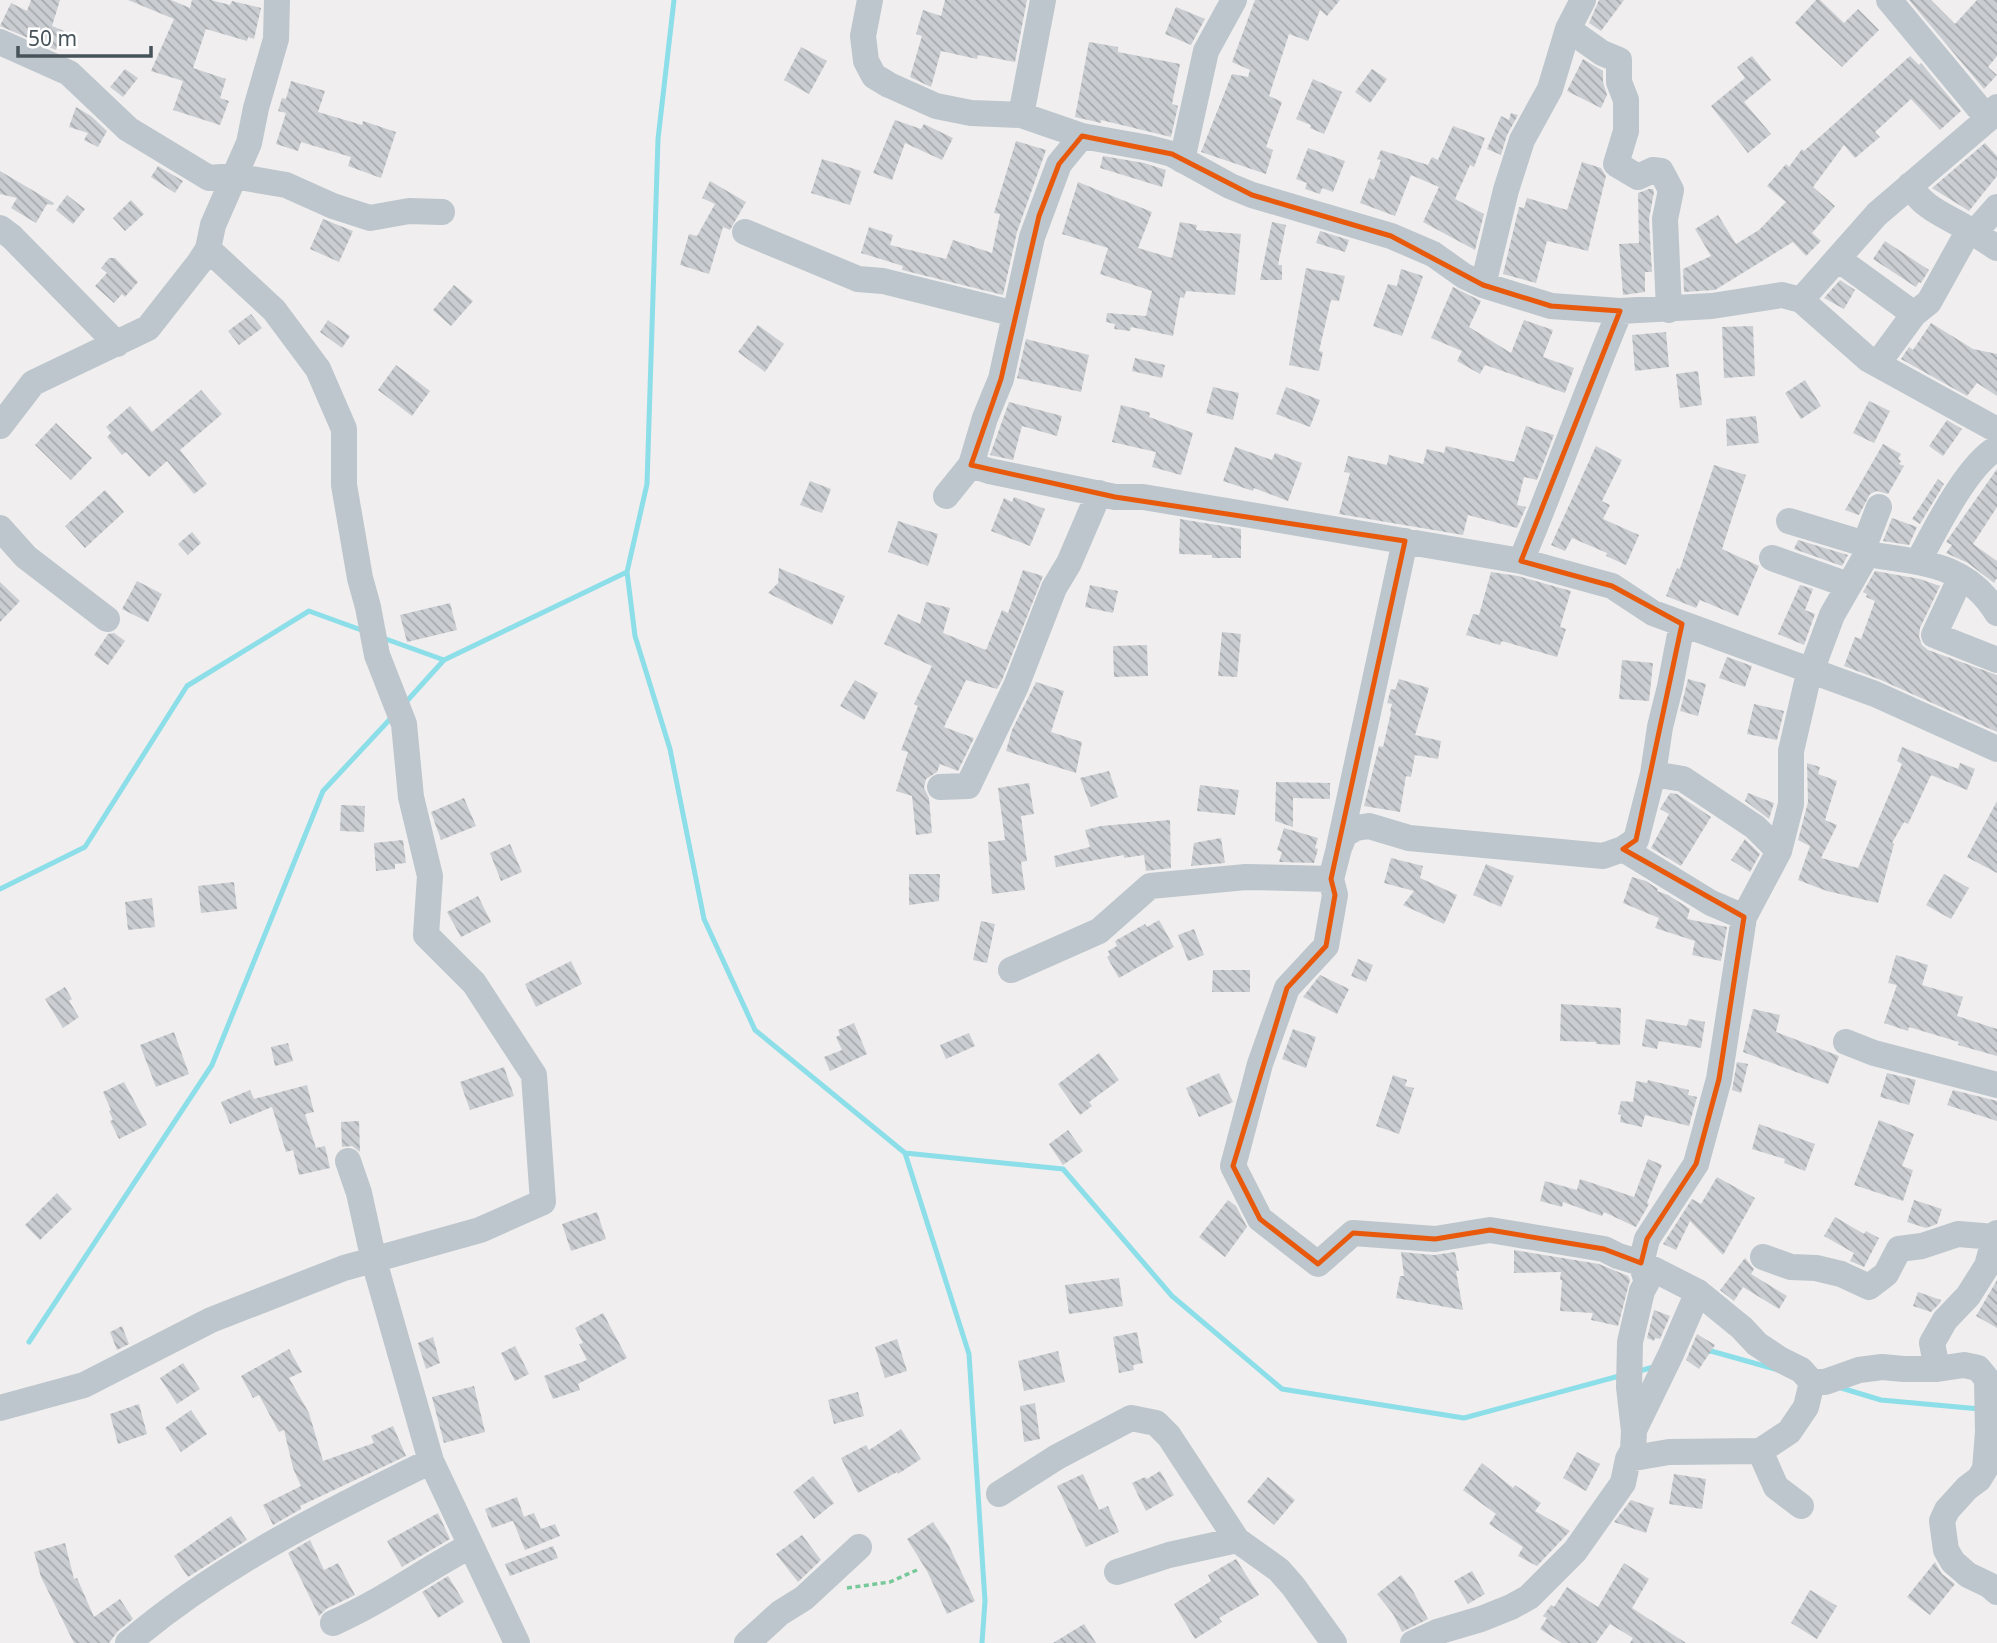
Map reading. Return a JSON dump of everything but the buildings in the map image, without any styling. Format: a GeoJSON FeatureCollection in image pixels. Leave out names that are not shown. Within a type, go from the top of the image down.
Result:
{"type":"FeatureCollection","features":[{"type":"Feature","properties":{"kind":"street"},"geometry":{"type":"LineString","coordinates":[[0,426],[33,383],[148,328],[208,249],[213,225],[249,143],[276,39],[277,0]]}},
{"type":"Feature","properties":{"kind":"street"},"geometry":{"type":"LineString","coordinates":[[870,0],[863,36],[866,61],[874,76],[936,106],[971,113],[1021,116],[1082,136],[1172,154],[1252,195],[1391,236],[1433,254],[1464,276],[1483,285],[1551,306],[1620,311],[1669,310],[1782,295],[1801,300],[1868,359],[1997,430]]}},
{"type":"Feature","properties":{"kind":"street"},"geometry":{"type":"LineString","coordinates":[[1021,116],[1043,0]]}},
{"type":"Feature","properties":{"kind":"street"},"geometry":{"type":"LineString","coordinates":[[1182,160],[1206,51],[1234,0]]}},
{"type":"Feature","properties":{"kind":"street"},"geometry":{"type":"LineString","coordinates":[[1483,285],[1506,190],[1522,140],[1550,89],[1568,29],[1583,0]]}},
{"type":"Feature","properties":{"kind":"street"},"geometry":{"type":"LineString","coordinates":[[1801,300],[1877,214],[1993,113],[1889,0]]}},
{"type":"Feature","properties":{"kind":"street"},"geometry":{"type":"LineString","coordinates":[[1568,29],[1619,60],[1619,82],[1626,100],[1626,131],[1616,164],[1638,177],[1653,170],[1661,171],[1671,190],[1665,219],[1669,310]]}},
{"type":"Feature","properties":{"kind":"street"},"geometry":{"type":"LineString","coordinates":[[0,42],[69,73],[128,129],[209,178],[234,176],[286,185],[333,206],[370,218],[409,211],[442,212]]}},
{"type":"Feature","properties":{"kind":"street"},"geometry":{"type":"LineString","coordinates":[[946,496],[971,465],[985,418],[1001,379],[1038,216],[1059,164],[1082,136]]}},
{"type":"Feature","properties":{"kind":"street"},"geometry":{"type":"LineString","coordinates":[[1910,185],[1918,198],[1932,210],[1997,248]]}},
{"type":"Feature","properties":{"kind":"street"},"geometry":{"type":"LineString","coordinates":[[1878,363],[1914,314],[1929,302],[1971,231],[1997,207]]}},
{"type":"Feature","properties":{"kind":"street"},"geometry":{"type":"LineString","coordinates":[[0,228],[117,344]]}},
{"type":"Feature","properties":{"kind":"street"},"geometry":{"type":"LineString","coordinates":[[745,232],[858,279],[883,281],[1015,314]]}},
{"type":"Feature","properties":{"kind":"street"},"geometry":{"type":"LineString","coordinates":[[2,1402],[84,1385],[211,1320],[344,1268],[480,1230],[543,1202],[534,1075],[474,983],[426,935],[430,876],[411,797],[404,724],[377,655],[368,607],[359,578],[344,485],[344,429],[318,369],[274,310],[208,249]]}},
{"type":"Feature","properties":{"kind":"street"},"geometry":{"type":"LineString","coordinates":[[1838,259],[1914,314]]}},
{"type":"Feature","properties":{"kind":"street"},"geometry":{"type":"LineString","coordinates":[[1521,561],[1620,311]]}},
{"type":"Feature","properties":{"kind":"street"},"geometry":{"type":"LineString","coordinates":[[1919,560],[1944,514],[1969,477],[1997,448]]}},
{"type":"Feature","properties":{"kind":"street"},"geometry":{"type":"LineString","coordinates":[[971,465],[1115,496],[1143,497],[1521,561],[1612,586],[1653,613],[1907,707],[1997,749]]}},
{"type":"Feature","properties":{"kind":"street"},"geometry":{"type":"LineString","coordinates":[[940,786],[968,786],[1016,686],[1054,588],[1069,563],[1099,493]]}},
{"type":"Feature","properties":{"kind":"street"},"geometry":{"type":"LineString","coordinates":[[1413,1643],[1511,1607],[1529,1597],[1575,1551],[1623,1483],[1628,1459],[1633,1450],[1634,1432],[1629,1387],[1630,1342],[1642,1291],[1647,1282],[1641,1263],[1647,1239],[1696,1164],[1719,1079],[1744,917],[1779,851],[1791,804],[1793,740],[1811,670],[1832,615],[1866,549],[1879,507]]}},
{"type":"Feature","properties":{"kind":"street"},"geometry":{"type":"LineString","coordinates":[[1789,521],[1866,549],[1919,560],[1961,577],[1994,599]]}},
{"type":"Feature","properties":{"kind":"street"},"geometry":{"type":"LineString","coordinates":[[0,528],[26,557],[107,619]]}},
{"type":"Feature","properties":{"kind":"street"},"geometry":{"type":"LineString","coordinates":[[1405,541],[1331,880],[1335,895],[1326,946],[1287,988],[1260,1064],[1233,1166],[1260,1219],[1318,1264],[1353,1233],[1435,1239],[1490,1230],[1604,1249],[1641,1263],[1698,1292],[1757,1344],[1801,1370],[1812,1382],[1825,1382],[1859,1370],[1882,1367],[1904,1369],[1964,1365],[1978,1368],[1987,1380],[1988,1432],[1985,1469],[1979,1479],[1947,1510],[1942,1521],[1946,1550],[1953,1562],[1968,1575],[1997,1592]]}},
{"type":"Feature","properties":{"kind":"street"},"geometry":{"type":"LineString","coordinates":[[1772,558],[1848,585]]}},
{"type":"Feature","properties":{"kind":"street"},"geometry":{"type":"LineString","coordinates":[[1961,577],[1934,635],[1997,660]]}},
{"type":"Feature","properties":{"kind":"street"},"geometry":{"type":"LineString","coordinates":[[1339,848],[1345,834],[1356,828],[1369,826],[1409,838],[1603,856],[1623,849],[1636,840],[1653,774],[1682,624]]}},
{"type":"Feature","properties":{"kind":"street"},"geometry":{"type":"LineString","coordinates":[[1653,774],[1684,779],[1755,827],[1779,851]]}},
{"type":"Feature","properties":{"kind":"street"},"geometry":{"type":"LineString","coordinates":[[1623,849],[1711,904],[1744,917]]}},
{"type":"Feature","properties":{"kind":"street"},"geometry":{"type":"LineString","coordinates":[[1011,970],[1099,931],[1150,886],[1247,877],[1331,880]]}},
{"type":"Feature","properties":{"kind":"street"},"geometry":{"type":"LineString","coordinates":[[1846,1042],[1874,1053],[1997,1085]]}},
{"type":"Feature","properties":{"kind":"street"},"geometry":{"type":"LineString","coordinates":[[348,1161],[431,1461],[517,1643]]}},
{"type":"Feature","properties":{"kind":"street"},"geometry":{"type":"LineString","coordinates":[[1763,1257],[1791,1267],[1816,1268],[1841,1274],[1869,1287],[1886,1273],[1899,1248],[1922,1246],[1958,1234],[1996,1235],[1987,1266],[1968,1296],[1945,1321],[1932,1343],[1937,1368]]}},
{"type":"Feature","properties":{"kind":"street"},"geometry":{"type":"LineString","coordinates":[[1634,1432],[1698,1292]]}},
{"type":"Feature","properties":{"kind":"street"},"geometry":{"type":"LineString","coordinates":[[1628,1459],[1669,1452],[1760,1451],[1789,1432],[1806,1407],[1812,1382]]}},
{"type":"Feature","properties":{"kind":"street"},"geometry":{"type":"LineString","coordinates":[[999,1494],[1057,1457],[1130,1418],[1156,1423],[1169,1436],[1237,1540],[1286,1578],[1334,1643]]}},
{"type":"Feature","properties":{"kind":"street"},"geometry":{"type":"LineString","coordinates":[[1760,1451],[1776,1487],[1801,1506]]}},
{"type":"Feature","properties":{"kind":"street"},"geometry":{"type":"LineString","coordinates":[[128,1643],[167,1610],[312,1519],[431,1461]]}},
{"type":"Feature","properties":{"kind":"street"},"geometry":{"type":"LineString","coordinates":[[1117,1572],[1169,1555],[1237,1540]]}},
{"type":"Feature","properties":{"kind":"street"},"geometry":{"type":"LineString","coordinates":[[333,1623],[365,1609],[435,1564],[470,1546]]}},
{"type":"Feature","properties":{"kind":"street"},"geometry":{"type":"LineString","coordinates":[[747,1643],[780,1613],[804,1598],[859,1547]]}},
{"type":"Feature","properties":{"kind":"path"},"geometry":{"type":"LineString","coordinates":[[835,1592],[890,1582],[917,1570]]}},
{"type":"Feature","properties":{"kind":"highlighted area"},"geometry":{"type":"Polygon","coordinates":[[[1082,136],[1172,154],[1252,195],[1391,236],[1483,285],[1551,306],[1620,311],[1521,561],[1612,586],[1682,624],[1636,840],[1623,849],[1744,917],[1719,1079],[1696,1164],[1647,1239],[1641,1263],[1604,1249],[1490,1230],[1435,1239],[1353,1233],[1318,1264],[1260,1219],[1233,1166],[1287,988],[1326,946],[1335,895],[1331,879],[1405,541],[1115,497],[971,465],[1001,379],[1039,216],[1059,164],[1082,136]]]}},
{"type":"Feature","properties":{"kind":"waterway"},"geometry":{"type":"LineString","coordinates":[[406,702],[444,660],[627,572],[647,484],[658,139],[674,0]]}},
{"type":"Feature","properties":{"kind":"waterway"},"geometry":{"type":"LineString","coordinates":[[627,572],[635,636],[670,749],[704,919],[755,1030],[905,1153],[969,1354],[985,1601],[982,1643]]}},
{"type":"Feature","properties":{"kind":"waterway"},"geometry":{"type":"LineString","coordinates":[[0,889],[85,847],[187,686],[309,611],[364,631]]}},
{"type":"Feature","properties":{"kind":"waterway"},"geometry":{"type":"LineString","coordinates":[[383,638],[444,660]]}},
{"type":"Feature","properties":{"kind":"waterway"},"geometry":{"type":"LineString","coordinates":[[29,1342],[212,1065],[323,791],[392,717]]}},
{"type":"Feature","properties":{"kind":"waterway"},"geometry":{"type":"LineString","coordinates":[[905,1153],[1063,1169],[1172,1296],[1282,1389],[1464,1418],[1623,1375]]}},
{"type":"Feature","properties":{"kind":"waterway"},"geometry":{"type":"LineString","coordinates":[[1707,1352],[1775,1369]]}},
{"type":"Feature","properties":{"kind":"waterway"},"geometry":{"type":"LineString","coordinates":[[1636,1372],[1657,1366]]}},
{"type":"Feature","properties":{"kind":"waterway"},"geometry":{"type":"LineString","coordinates":[[1838,1387],[1881,1400],[1980,1409]]}}]}
